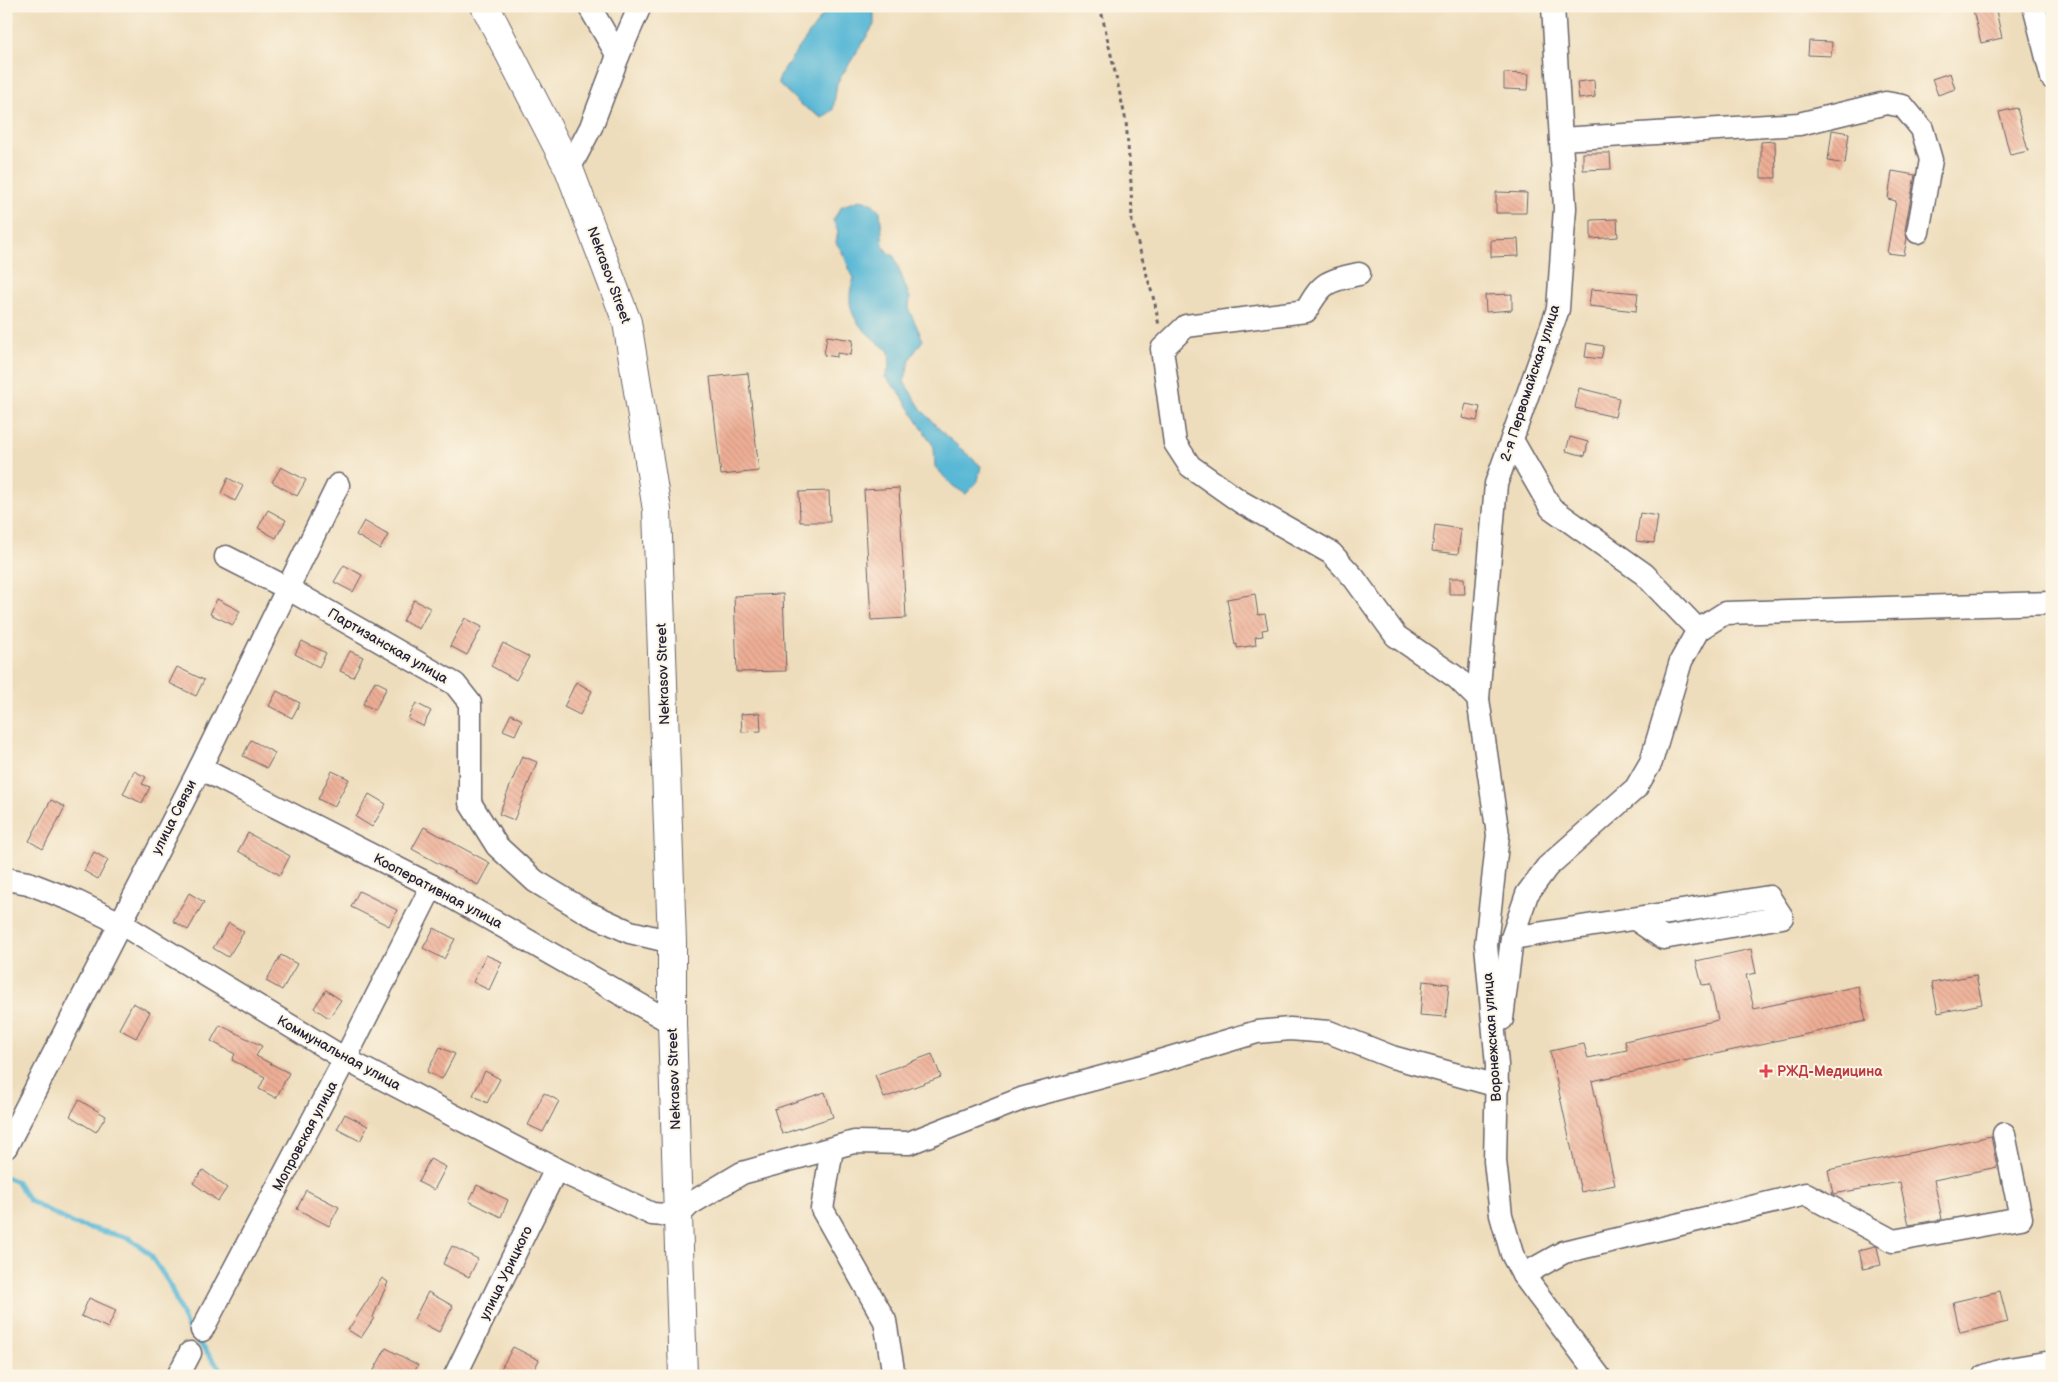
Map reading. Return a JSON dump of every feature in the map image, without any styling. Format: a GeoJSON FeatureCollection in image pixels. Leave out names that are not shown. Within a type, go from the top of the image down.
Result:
{"type":"FeatureCollection","features":[{"type":"Feature","properties":{"kind":"main road","name":"Nekrasov Street"},"geometry":{"type":"LineString","coordinates":[[485,6],[569,169],[627,322],[657,510],[672,942],[672,1023],[683,1376]]}},
{"type":"Feature","properties":{"kind":"street"},"geometry":{"type":"LineString","coordinates":[[589,6],[618,56]]}},
{"type":"Feature","properties":{"kind":"street"},"geometry":{"type":"LineString","coordinates":[[569,169],[591,127],[618,56],[640,6]]}},
{"type":"Feature","properties":{"kind":"street","name":"2-я Первомайская улица"},"geometry":{"type":"LineString","coordinates":[[1478,699],[1496,484],[1558,310],[1564,208],[1553,6]]}},
{"type":"Feature","properties":{"kind":"street"},"geometry":{"type":"LineString","coordinates":[[2034,6],[2052,78]]}},
{"type":"Feature","properties":{"kind":"street"},"geometry":{"type":"LineString","coordinates":[[1561,139],[1799,124],[1886,103],[1903,106],[1922,129],[1931,160],[1918,232]]}},
{"type":"Feature","properties":{"kind":"street"},"geometry":{"type":"LineString","coordinates":[[1359,274],[1332,280],[1315,295],[1306,311],[1186,326],[1162,348],[1175,443],[1190,466],[1241,502],[1331,553],[1354,578],[1396,636],[1458,678],[1478,699]]}},
{"type":"Feature","properties":{"kind":"street"},"geometry":{"type":"LineString","coordinates":[[1512,440],[1551,508],[1644,574],[1698,630]]}},
{"type":"Feature","properties":{"kind":"street","name":"улица Связи"},"geometry":{"type":"LineString","coordinates":[[6,1148],[200,768],[338,485]]}},
{"type":"Feature","properties":{"kind":"street","name":"Партизанская улица"},"geometry":{"type":"LineString","coordinates":[[226,557],[287,588],[455,684],[470,703],[470,803],[497,846],[535,881],[586,912],[630,932],[672,942]]}},
{"type":"Feature","properties":{"kind":"street"},"geometry":{"type":"LineString","coordinates":[[678,1216],[690,1204],[742,1173],[854,1142],[909,1143],[1024,1098],[1143,1066],[1257,1032],[1290,1029],[1329,1032],[1392,1057],[1497,1075],[1512,938],[1527,894],[1546,867],[1636,788],[1651,762],[1681,661],[1698,630],[1725,614],[2052,603]]}},
{"type":"Feature","properties":{"kind":"street","name":"Воронежская улица"},"geometry":{"type":"LineString","coordinates":[[1478,699],[1498,835],[1486,945],[1497,1075],[1495,1161],[1502,1215],[1512,1254],[1524,1275],[1599,1376]]}},
{"type":"Feature","properties":{"kind":"street","name":"Кооперативная улица"},"geometry":{"type":"LineString","coordinates":[[200,768],[432,886],[672,1023]]}},
{"type":"Feature","properties":{"kind":"street","name":"Коммунальная улица"},"geometry":{"type":"LineString","coordinates":[[6,879],[28,884],[77,902],[120,923],[345,1059],[556,1169],[652,1214],[678,1216]]}},
{"type":"Feature","properties":{"kind":"street","name":"Мопровская улица"},"geometry":{"type":"LineString","coordinates":[[202,1330],[345,1059],[432,886]]}},
{"type":"Feature","properties":{"kind":"street"},"geometry":{"type":"LineString","coordinates":[[1512,938],[1769,897],[1782,917],[1662,938],[1635,919]]}},
{"type":"Feature","properties":{"kind":"street"},"geometry":{"type":"LineString","coordinates":[[1524,1275],[1564,1252],[1806,1194],[1893,1241],[2021,1218],[2004,1134]]}},
{"type":"Feature","properties":{"kind":"street"},"geometry":{"type":"LineString","coordinates":[[832,1149],[822,1209],[884,1321],[894,1376]]}},
{"type":"Feature","properties":{"kind":"street","name":"улица Урицкого"},"geometry":{"type":"LineString","coordinates":[[455,1376],[556,1169]]}},
{"type":"Feature","properties":{"kind":"street"},"geometry":{"type":"LineString","coordinates":[[178,1376],[190,1352]]}},
{"type":"Feature","properties":{"kind":"street"},"geometry":{"type":"LineString","coordinates":[[1985,1376],[2003,1370],[2045,1363],[2052,1365]]}},
{"type":"Feature","properties":{"kind":"path"},"geometry":{"type":"LineString","coordinates":[[1100,6],[1126,121],[1132,222],[1155,304],[1162,348]]}},
{"type":"Feature","properties":{"kind":"water"},"geometry":{"type":"Polygon","coordinates":[[[829,6],[865,6],[874,13],[874,25],[837,83],[833,110],[822,118],[800,104],[778,83],[779,76],[829,6]]]}},
{"type":"Feature","properties":{"kind":"water"},"geometry":{"type":"Polygon","coordinates":[[[860,200],[872,203],[880,211],[883,245],[887,252],[894,256],[910,298],[909,310],[923,340],[911,357],[904,382],[922,410],[945,435],[981,466],[978,481],[966,494],[953,486],[935,467],[934,447],[899,392],[885,377],[890,365],[889,351],[863,329],[853,315],[850,298],[854,278],[836,243],[838,231],[833,220],[842,206],[860,200]]]}},
{"type":"Feature","properties":{"kind":"building"},"geometry":{"type":"Polygon","coordinates":[[[1972,6],[1995,6],[2002,38],[1981,43],[1972,6]]]}},
{"type":"Feature","properties":{"kind":"building"},"geometry":{"type":"Polygon","coordinates":[[[1809,41],[1832,42],[1831,56],[1808,55],[1809,41]]]}},
{"type":"Feature","properties":{"kind":"building"},"geometry":{"type":"Polygon","coordinates":[[[1504,73],[1529,74],[1528,90],[1504,89],[1504,73]]]}},
{"type":"Feature","properties":{"kind":"building"},"geometry":{"type":"Polygon","coordinates":[[[1950,73],[1955,89],[1938,95],[1932,79],[1950,73]]]}},
{"type":"Feature","properties":{"kind":"building"},"geometry":{"type":"Polygon","coordinates":[[[1594,80],[1595,97],[1579,99],[1577,82],[1594,80]]]}},
{"type":"Feature","properties":{"kind":"building"},"geometry":{"type":"Polygon","coordinates":[[[2017,108],[2028,151],[2010,155],[1999,112],[2017,108]]]}},
{"type":"Feature","properties":{"kind":"building"},"geometry":{"type":"Polygon","coordinates":[[[1832,130],[1849,133],[1845,164],[1828,161],[1832,130]]]}},
{"type":"Feature","properties":{"kind":"building"},"geometry":{"type":"Polygon","coordinates":[[[1775,141],[1776,178],[1761,178],[1761,142],[1775,141]]]}},
{"type":"Feature","properties":{"kind":"building"},"geometry":{"type":"Polygon","coordinates":[[[1583,153],[1610,153],[1611,169],[1583,170],[1583,153]]]}},
{"type":"Feature","properties":{"kind":"building"},"geometry":{"type":"Polygon","coordinates":[[[1892,171],[1915,175],[1905,230],[1907,238],[1904,255],[1887,253],[1896,201],[1888,199],[1892,171]]]}},
{"type":"Feature","properties":{"kind":"building"},"geometry":{"type":"Polygon","coordinates":[[[1496,192],[1527,193],[1526,213],[1496,213],[1496,192]]]}},
{"type":"Feature","properties":{"kind":"building"},"geometry":{"type":"Polygon","coordinates":[[[1617,219],[1618,237],[1591,239],[1591,220],[1617,219]]]}},
{"type":"Feature","properties":{"kind":"building"},"geometry":{"type":"Polygon","coordinates":[[[1518,239],[1519,256],[1491,257],[1491,240],[1518,239]]]}},
{"type":"Feature","properties":{"kind":"building"},"geometry":{"type":"Polygon","coordinates":[[[1591,289],[1638,293],[1636,311],[1589,306],[1591,289]]]}},
{"type":"Feature","properties":{"kind":"building"},"geometry":{"type":"Polygon","coordinates":[[[1512,294],[1512,310],[1486,312],[1485,295],[1512,294]]]}},
{"type":"Feature","properties":{"kind":"building"},"geometry":{"type":"Polygon","coordinates":[[[827,336],[853,340],[851,355],[837,353],[837,357],[824,355],[827,336]]]}},
{"type":"Feature","properties":{"kind":"building"},"geometry":{"type":"Polygon","coordinates":[[[1587,343],[1604,346],[1601,359],[1585,357],[1587,343]]]}},
{"type":"Feature","properties":{"kind":"building"},"geometry":{"type":"Polygon","coordinates":[[[748,373],[759,471],[721,475],[710,377],[748,373]]]}},
{"type":"Feature","properties":{"kind":"building"},"geometry":{"type":"Polygon","coordinates":[[[1579,388],[1619,398],[1615,417],[1575,408],[1579,388]]]}},
{"type":"Feature","properties":{"kind":"building"},"geometry":{"type":"Polygon","coordinates":[[[1466,404],[1480,407],[1477,421],[1462,418],[1466,404]]]}},
{"type":"Feature","properties":{"kind":"building"},"geometry":{"type":"Polygon","coordinates":[[[1570,437],[1588,442],[1585,456],[1566,451],[1570,437]]]}},
{"type":"Feature","properties":{"kind":"building"},"geometry":{"type":"Polygon","coordinates":[[[281,467],[306,480],[297,496],[272,482],[281,467]]]}},
{"type":"Feature","properties":{"kind":"building"},"geometry":{"type":"Polygon","coordinates":[[[228,478],[243,486],[235,501],[221,493],[228,478]]]}},
{"type":"Feature","properties":{"kind":"building"},"geometry":{"type":"Polygon","coordinates":[[[899,488],[906,618],[871,620],[864,490],[899,488]]]}},
{"type":"Feature","properties":{"kind":"building"},"geometry":{"type":"Polygon","coordinates":[[[829,491],[830,522],[800,522],[799,492],[829,491]]]}},
{"type":"Feature","properties":{"kind":"building"},"geometry":{"type":"Polygon","coordinates":[[[268,510],[286,520],[276,538],[258,528],[268,510]]]}},
{"type":"Feature","properties":{"kind":"building"},"geometry":{"type":"Polygon","coordinates":[[[1640,513],[1658,516],[1654,543],[1636,541],[1640,513]]]}},
{"type":"Feature","properties":{"kind":"building"},"geometry":{"type":"Polygon","coordinates":[[[364,521],[388,535],[380,549],[356,535],[364,521]]]}},
{"type":"Feature","properties":{"kind":"building"},"geometry":{"type":"Polygon","coordinates":[[[1435,525],[1461,529],[1458,554],[1432,551],[1435,525]]]}},
{"type":"Feature","properties":{"kind":"building"},"geometry":{"type":"Polygon","coordinates":[[[344,565],[362,575],[353,592],[334,582],[344,565]]]}},
{"type":"Feature","properties":{"kind":"building"},"geometry":{"type":"Polygon","coordinates":[[[1449,578],[1464,578],[1465,594],[1449,594],[1449,578]]]}},
{"type":"Feature","properties":{"kind":"building"},"geometry":{"type":"Polygon","coordinates":[[[783,594],[786,671],[737,672],[734,596],[783,594]]]}},
{"type":"Feature","properties":{"kind":"building"},"geometry":{"type":"Polygon","coordinates":[[[1255,594],[1258,615],[1265,614],[1268,629],[1262,630],[1263,636],[1255,637],[1256,645],[1237,648],[1227,599],[1255,594]]]}},
{"type":"Feature","properties":{"kind":"building"},"geometry":{"type":"Polygon","coordinates":[[[217,599],[240,611],[233,625],[210,614],[217,599]]]}},
{"type":"Feature","properties":{"kind":"building"},"geometry":{"type":"Polygon","coordinates":[[[414,600],[430,608],[419,629],[403,621],[414,600]]]}},
{"type":"Feature","properties":{"kind":"building"},"geometry":{"type":"Polygon","coordinates":[[[465,618],[482,627],[467,655],[450,646],[465,618]]]}},
{"type":"Feature","properties":{"kind":"building"},"geometry":{"type":"Polygon","coordinates":[[[302,641],[326,653],[319,667],[295,654],[302,641]]]}},
{"type":"Feature","properties":{"kind":"building"},"geometry":{"type":"Polygon","coordinates":[[[503,643],[529,657],[516,680],[491,666],[503,643]]]}},
{"type":"Feature","properties":{"kind":"building"},"geometry":{"type":"Polygon","coordinates":[[[350,651],[363,657],[353,677],[340,671],[350,651]]]}},
{"type":"Feature","properties":{"kind":"building"},"geometry":{"type":"Polygon","coordinates":[[[177,667],[204,680],[196,696],[169,683],[177,667]]]}},
{"type":"Feature","properties":{"kind":"building"},"geometry":{"type":"Polygon","coordinates":[[[375,681],[387,687],[375,710],[363,704],[375,681]]]}},
{"type":"Feature","properties":{"kind":"building"},"geometry":{"type":"Polygon","coordinates":[[[576,682],[592,691],[580,715],[564,707],[576,682]]]}},
{"type":"Feature","properties":{"kind":"building"},"geometry":{"type":"Polygon","coordinates":[[[277,691],[300,703],[292,718],[269,706],[277,691]]]}},
{"type":"Feature","properties":{"kind":"building"},"geometry":{"type":"Polygon","coordinates":[[[416,703],[431,711],[423,726],[408,719],[416,703]]]}},
{"type":"Feature","properties":{"kind":"building"},"geometry":{"type":"Polygon","coordinates":[[[760,713],[761,731],[742,732],[741,714],[760,713]]]}},
{"type":"Feature","properties":{"kind":"building"},"geometry":{"type":"Polygon","coordinates":[[[511,714],[522,720],[515,735],[503,730],[511,714]]]}},
{"type":"Feature","properties":{"kind":"building"},"geometry":{"type":"Polygon","coordinates":[[[251,740],[275,753],[267,768],[243,756],[251,740]]]}},
{"type":"Feature","properties":{"kind":"building"},"geometry":{"type":"Polygon","coordinates":[[[522,756],[537,762],[514,820],[499,814],[522,756]]]}},
{"type":"Feature","properties":{"kind":"building"},"geometry":{"type":"Polygon","coordinates":[[[134,771],[146,777],[142,784],[150,787],[142,803],[123,794],[134,771]]]}},
{"type":"Feature","properties":{"kind":"building"},"geometry":{"type":"Polygon","coordinates":[[[332,771],[349,779],[334,807],[318,799],[332,771]]]}},
{"type":"Feature","properties":{"kind":"building"},"geometry":{"type":"Polygon","coordinates":[[[369,794],[386,804],[372,827],[356,817],[369,794]]]}},
{"type":"Feature","properties":{"kind":"building"},"geometry":{"type":"Polygon","coordinates":[[[51,800],[65,807],[43,849],[29,841],[51,800]]]}},
{"type":"Feature","properties":{"kind":"building"},"geometry":{"type":"Polygon","coordinates":[[[424,827],[490,863],[478,885],[412,849],[424,827]]]}},
{"type":"Feature","properties":{"kind":"building"},"geometry":{"type":"Polygon","coordinates":[[[248,833],[290,856],[280,875],[238,851],[248,833]]]}},
{"type":"Feature","properties":{"kind":"building"},"geometry":{"type":"Polygon","coordinates":[[[94,852],[108,860],[98,879],[84,871],[94,852]]]}},
{"type":"Feature","properties":{"kind":"building"},"geometry":{"type":"Polygon","coordinates":[[[359,891],[397,910],[389,926],[351,907],[359,891]]]}},
{"type":"Feature","properties":{"kind":"building"},"geometry":{"type":"Polygon","coordinates":[[[189,893],[204,902],[188,930],[173,921],[189,893]]]}},
{"type":"Feature","properties":{"kind":"building"},"geometry":{"type":"Polygon","coordinates":[[[229,923],[244,932],[228,957],[213,948],[229,923]]]}},
{"type":"Feature","properties":{"kind":"building"},"geometry":{"type":"Polygon","coordinates":[[[434,928],[455,939],[444,959],[423,948],[434,928]]]}},
{"type":"Feature","properties":{"kind":"building"},"geometry":{"type":"Polygon","coordinates":[[[1751,949],[1756,973],[1746,975],[1754,1009],[1858,986],[1866,1021],[1592,1081],[1615,1185],[1581,1192],[1550,1051],[1584,1044],[1588,1058],[1627,1050],[1625,1041],[1718,1020],[1710,984],[1702,985],[1696,961],[1751,949]]]}},
{"type":"Feature","properties":{"kind":"building"},"geometry":{"type":"Polygon","coordinates":[[[281,955],[297,964],[282,990],[266,981],[281,955]]]}},
{"type":"Feature","properties":{"kind":"building"},"geometry":{"type":"Polygon","coordinates":[[[486,955],[502,962],[489,990],[473,982],[486,955]]]}},
{"type":"Feature","properties":{"kind":"building"},"geometry":{"type":"Polygon","coordinates":[[[1976,975],[1982,1004],[1938,1013],[1932,983],[1976,975]]]}},
{"type":"Feature","properties":{"kind":"building"},"geometry":{"type":"Polygon","coordinates":[[[1423,981],[1449,984],[1446,1017],[1420,1015],[1423,981]]]}},
{"type":"Feature","properties":{"kind":"building"},"geometry":{"type":"Polygon","coordinates":[[[326,990],[341,1000],[329,1018],[314,1008],[326,990]]]}},
{"type":"Feature","properties":{"kind":"building"},"geometry":{"type":"Polygon","coordinates":[[[133,1003],[150,1012],[136,1038],[119,1029],[133,1003]]]}},
{"type":"Feature","properties":{"kind":"building"},"geometry":{"type":"Polygon","coordinates":[[[220,1025],[262,1046],[256,1056],[289,1073],[276,1098],[259,1089],[265,1077],[232,1060],[235,1054],[211,1041],[220,1025]]]}},
{"type":"Feature","properties":{"kind":"building"},"geometry":{"type":"Polygon","coordinates":[[[440,1047],[455,1054],[442,1079],[427,1072],[440,1047]]]}},
{"type":"Feature","properties":{"kind":"building"},"geometry":{"type":"Polygon","coordinates":[[[932,1054],[941,1077],[884,1098],[875,1075],[932,1054]]]}},
{"type":"Feature","properties":{"kind":"building"},"geometry":{"type":"Polygon","coordinates":[[[485,1071],[500,1079],[487,1103],[473,1095],[485,1071]]]}},
{"type":"Feature","properties":{"kind":"building"},"geometry":{"type":"Polygon","coordinates":[[[825,1092],[833,1117],[782,1134],[774,1109],[825,1092]]]}},
{"type":"Feature","properties":{"kind":"building"},"geometry":{"type":"Polygon","coordinates":[[[544,1093],[559,1101],[543,1132],[528,1125],[544,1093]]]}},
{"type":"Feature","properties":{"kind":"building"},"geometry":{"type":"Polygon","coordinates":[[[79,1100],[106,1116],[96,1132],[70,1116],[79,1100]]]}},
{"type":"Feature","properties":{"kind":"building"},"geometry":{"type":"Polygon","coordinates":[[[345,1114],[368,1126],[360,1141],[337,1129],[345,1114]]]}},
{"type":"Feature","properties":{"kind":"building"},"geometry":{"type":"Polygon","coordinates":[[[1991,1136],[1997,1167],[1934,1180],[1942,1219],[1909,1225],[1900,1182],[1833,1194],[1828,1170],[1991,1136]]]}},
{"type":"Feature","properties":{"kind":"building"},"geometry":{"type":"Polygon","coordinates":[[[430,1159],[446,1167],[434,1190],[418,1182],[430,1159]]]}},
{"type":"Feature","properties":{"kind":"building"},"geometry":{"type":"Polygon","coordinates":[[[203,1170],[227,1188],[218,1201],[193,1183],[203,1170]]]}},
{"type":"Feature","properties":{"kind":"building"},"geometry":{"type":"Polygon","coordinates":[[[477,1185],[508,1200],[501,1217],[469,1201],[477,1185]]]}},
{"type":"Feature","properties":{"kind":"building"},"geometry":{"type":"Polygon","coordinates":[[[306,1190],[339,1207],[329,1226],[297,1209],[306,1190]]]}},
{"type":"Feature","properties":{"kind":"building"},"geometry":{"type":"Polygon","coordinates":[[[452,1246],[478,1259],[469,1277],[443,1264],[452,1246]]]}},
{"type":"Feature","properties":{"kind":"building"},"geometry":{"type":"Polygon","coordinates":[[[1877,1247],[1881,1265],[1863,1269],[1859,1250],[1877,1247]]]}},
{"type":"Feature","properties":{"kind":"building"},"geometry":{"type":"Polygon","coordinates":[[[382,1278],[388,1282],[374,1318],[361,1338],[348,1330],[382,1278]]]}},
{"type":"Feature","properties":{"kind":"building"},"geometry":{"type":"Polygon","coordinates":[[[2000,1291],[2008,1322],[1960,1333],[1953,1302],[2000,1291]]]}},
{"type":"Feature","properties":{"kind":"building"},"geometry":{"type":"Polygon","coordinates":[[[428,1292],[453,1306],[439,1332],[414,1319],[428,1292]]]}},
{"type":"Feature","properties":{"kind":"building"},"geometry":{"type":"Polygon","coordinates":[[[89,1298],[116,1310],[108,1328],[81,1316],[89,1298]]]}},
{"type":"Feature","properties":{"kind":"building"},"geometry":{"type":"Polygon","coordinates":[[[513,1347],[539,1360],[531,1376],[497,1376],[513,1347]]]}},
{"type":"Feature","properties":{"kind":"building"},"geometry":{"type":"Polygon","coordinates":[[[386,1348],[418,1365],[412,1376],[380,1376],[373,1372],[386,1348]]]}},
{"type":"Feature","properties":{"kind":"waterway"},"geometry":{"type":"LineString","coordinates":[[6,1177],[17,1182],[29,1200],[41,1207],[74,1224],[129,1238],[149,1253],[169,1283],[188,1329],[226,1376]]}},
{"type":"Feature","properties":{"kind":"place","name":"РЖД-Медицина"},"geometry":{"type":"Point","coordinates":[1766,1071]}}]}
